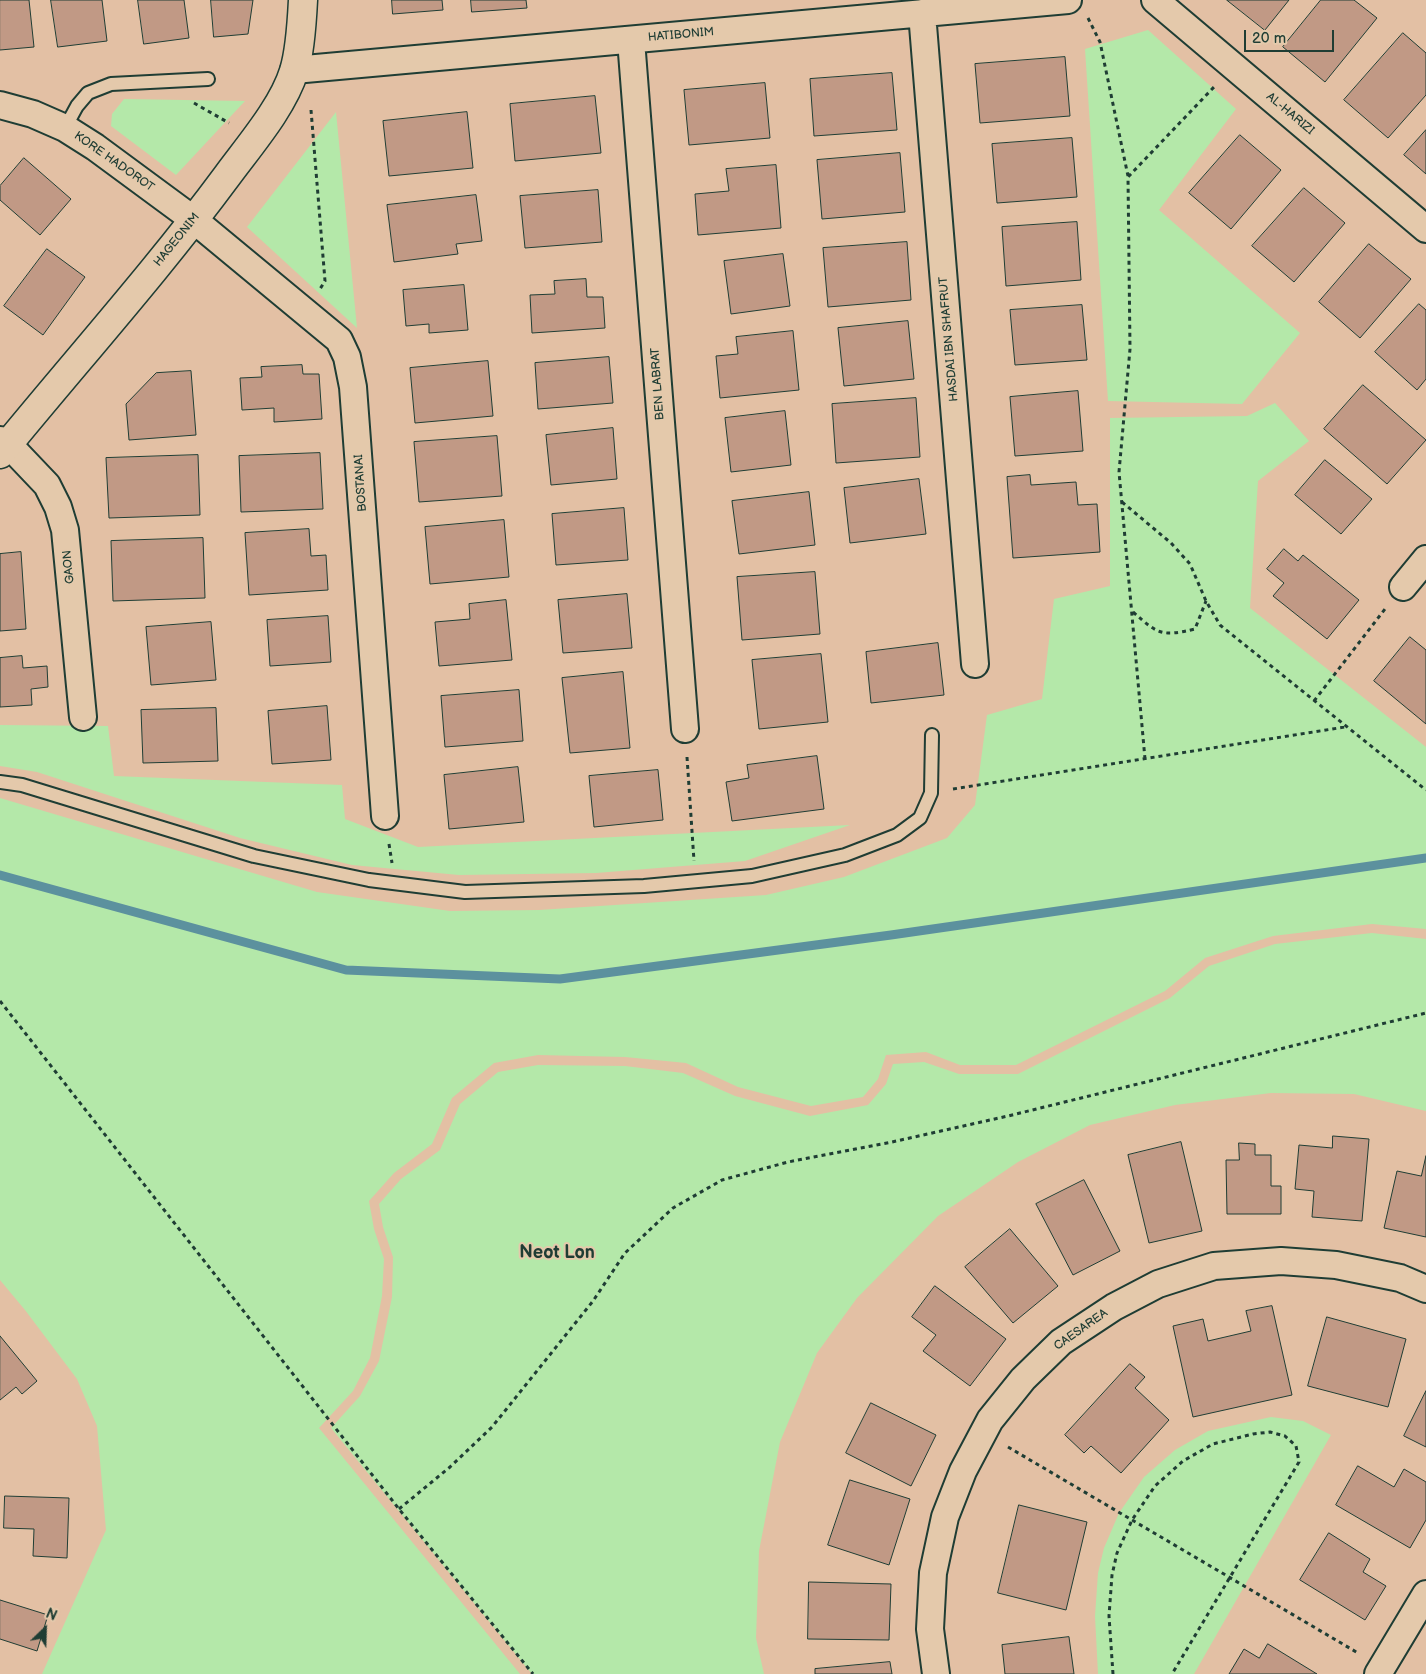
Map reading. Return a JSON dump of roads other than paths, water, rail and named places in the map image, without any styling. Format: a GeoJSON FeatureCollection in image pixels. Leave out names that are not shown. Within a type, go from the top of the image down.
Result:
{"type":"FeatureCollection","features":[{"type":"Feature","properties":{"kind":"street","name":"HAGEONIM"},"geometry":{"type":"LineString","coordinates":[[3,446],[194,220],[255,138],[286,89],[301,70],[304,0]]}},
{"type":"Feature","properties":{"kind":"street","name":"AL-HARIZI"},"geometry":{"type":"LineString","coordinates":[[1155,0],[1426,229]]}},
{"type":"Feature","properties":{"kind":"street","name":"HATIBONIM"},"geometry":{"type":"LineString","coordinates":[[301,70],[922,13],[964,5],[1078,8]]}},
{"type":"Feature","properties":{"kind":"street","name":"HASDAI IBN SHAFRUT"},"geometry":{"type":"LineString","coordinates":[[922,13],[975,664]]}},
{"type":"Feature","properties":{"kind":"street","name":"BEN LABRAT"},"geometry":{"type":"LineString","coordinates":[[631,40],[685,729]]}},
{"type":"Feature","properties":{"kind":"street","name":"KORE HADOROT"},"geometry":{"type":"LineString","coordinates":[[0,105],[33,114],[65,128],[96,147],[194,220]]}},
{"type":"Feature","properties":{"kind":"street","name":"BOSTANAI"},"geometry":{"type":"LineString","coordinates":[[194,220],[339,340],[347,357],[354,387],[385,816]]}},
{"type":"Feature","properties":{"kind":"street","name":"GAON"},"geometry":{"type":"LineString","coordinates":[[3,446],[47,485],[58,507],[65,530],[83,717]]}},
{"type":"Feature","properties":{"kind":"street"},"geometry":{"type":"LineString","coordinates":[[1403,587],[1426,559]]}},
{"type":"Feature","properties":{"kind":"street","name":"CAESAREA"},"geometry":{"type":"LineString","coordinates":[[936,1674],[930,1629],[933,1573],[945,1518],[963,1471],[990,1420],[1022,1380],[1061,1342],[1114,1307],[1158,1284],[1214,1266],[1281,1260],[1336,1265],[1400,1278],[1426,1289]]}},
{"type":"Feature","properties":{"kind":"street"},"geometry":{"type":"LineString","coordinates":[[1384,1672],[1426,1594]]}},
{"type":"Feature","properties":{"kind":"lane"},"geometry":{"type":"LineString","coordinates":[[65,128],[77,106],[88,93],[111,84],[208,79]]}},
{"type":"Feature","properties":{"kind":"lane"},"geometry":{"type":"LineString","coordinates":[[0,782],[22,786],[254,856],[369,880],[465,892],[644,886],[752,876],[854,852],[897,836],[920,818],[931,793],[932,735]]}},
{"type":"Feature","properties":{"kind":"waterway"},"geometry":{"type":"LineString","coordinates":[[0,875],[346,970],[560,979],[891,935],[1426,858]]}},
{"type":"Feature","properties":{"kind":"district","name":"Neot Lon"},"geometry":{"type":"Point","coordinates":[557,1253]}}]}
